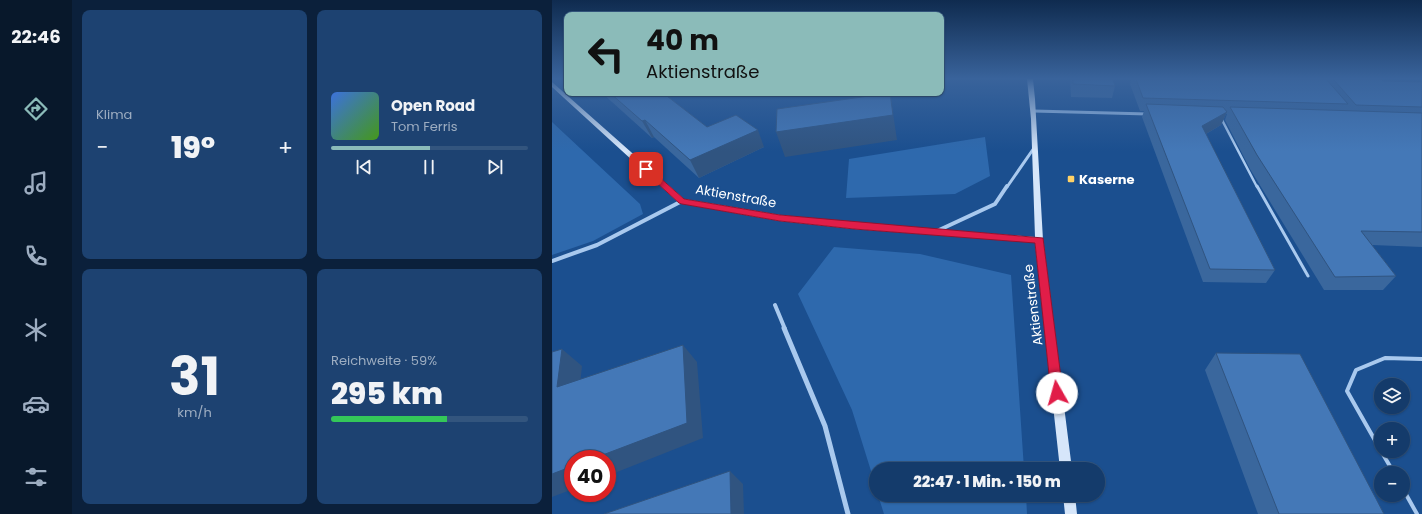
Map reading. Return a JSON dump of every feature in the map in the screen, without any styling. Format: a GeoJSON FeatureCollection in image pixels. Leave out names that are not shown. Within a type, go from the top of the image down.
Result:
{"type":"FeatureCollection","features":[{"type":"Feature","properties":{"kind":"street","name":"Aktienstraße"},"geometry":{"type":"LineString","coordinates":[[573,103],[682,201],[780,218],[854,226],[1040,240],[1065,462]]}},
{"type":"Feature","properties":{"kind":"street"},"geometry":{"type":"LineString","coordinates":[[1033,103],[1034,148],[1040,240]]}},
{"type":"Feature","properties":{"kind":"street"},"geometry":{"type":"LineString","coordinates":[[1034,111],[1150,114]]}},
{"type":"Feature","properties":{"kind":"street"},"geometry":{"type":"LineString","coordinates":[[1220,117],[1228,117]]}},
{"type":"Feature","properties":{"kind":"street","name":"Aktienstraße"},"geometry":{"type":"LineString","coordinates":[[936,231],[995,204],[1034,148]]}},
{"type":"Feature","properties":{"kind":"street"},"geometry":{"type":"LineString","coordinates":[[552,261],[597,245],[682,201]]}},
{"type":"Feature","properties":{"kind":"street"},"geometry":{"type":"LineString","coordinates":[[775,305],[825,426],[848,514]]}},
{"type":"Feature","properties":{"kind":"street"},"geometry":{"type":"LineString","coordinates":[[1070,502],[1071,514]]}},
{"type":"Feature","properties":{"kind":"lane"},"geometry":{"type":"LineString","coordinates":[[1220,117],[1265,202],[1308,276]]}},
{"type":"Feature","properties":{"kind":"lane"},"geometry":{"type":"LineString","coordinates":[[1374,439],[1347,391],[1356,370],[1385,358],[1422,359]]}},
{"type":"Feature","properties":{"kind":"lane"},"geometry":{"type":"LineString","coordinates":[[1410,502],[1417,514]]}},
{"type":"Feature","properties":{"kind":"shaded area"},"geometry":{"type":"Polygon","coordinates":[[[552,122],[640,204],[643,214],[593,241],[552,255],[552,122]]]}},
{"type":"Feature","properties":{"kind":"shaded area"},"geometry":{"type":"Polygon","coordinates":[[[985,137],[990,176],[955,194],[846,198],[849,159],[985,137]]]}},
{"type":"Feature","properties":{"kind":"shaded area"},"geometry":{"type":"Polygon","coordinates":[[[834,247],[920,254],[1011,275],[1024,462],[869,462],[869,465],[852,410],[798,294],[834,247]]]}},
{"type":"Feature","properties":{"kind":"shaded area"},"geometry":{"type":"Polygon","coordinates":[[[880,502],[1026,502],[1027,514],[884,514],[880,502]]]}},
{"type":"Feature","properties":{"kind":"building"},"geometry":{"type":"Polygon","coordinates":[[[621,103],[676,103],[707,127],[736,115],[758,130],[690,160],[645,120],[642,121],[621,103]]]}},
{"type":"Feature","properties":{"kind":"building"},"geometry":{"type":"Polygon","coordinates":[[[819,103],[891,103],[893,115],[776,132],[777,109],[819,103]]]}},
{"type":"Feature","properties":{"kind":"building"},"geometry":{"type":"Polygon","coordinates":[[[1313,103],[1347,103],[1348,104],[1313,103]]]}},
{"type":"Feature","properties":{"kind":"building"},"geometry":{"type":"Polygon","coordinates":[[[1354,103],[1422,103],[1422,107],[1356,105],[1354,103]]]}},
{"type":"Feature","properties":{"kind":"building"},"geometry":{"type":"Polygon","coordinates":[[[1146,104],[1223,107],[1227,112],[1202,126],[1275,270],[1210,269],[1146,104]]]}},
{"type":"Feature","properties":{"kind":"building"},"geometry":{"type":"Polygon","coordinates":[[[1230,107],[1422,113],[1422,232],[1361,231],[1396,276],[1335,277],[1257,155],[1230,107]]]}},
{"type":"Feature","properties":{"kind":"building"},"geometry":{"type":"Polygon","coordinates":[[[683,345],[687,423],[616,450],[564,450],[564,469],[552,474],[552,352],[562,349],[557,387],[683,345]]]}},
{"type":"Feature","properties":{"kind":"building"},"geometry":{"type":"Polygon","coordinates":[[[1216,353],[1300,354],[1374,495],[1374,502],[1378,502],[1384,514],[1279,514],[1216,353]]]}},
{"type":"Feature","properties":{"kind":"building"},"geometry":{"type":"Polygon","coordinates":[[[730,471],[731,514],[604,514],[730,471]]]}},
{"type":"Feature","properties":{"kind":"place","name":"Kaserne"},"geometry":{"type":"Point","coordinates":[1071,179]}},
{"type":"Feature","properties":{"kind":"route"},"geometry":{"type":"LineString","coordinates":[[646,169],[682,201],[780,218],[854,226],[1040,240],[1057,393]]}}]}
